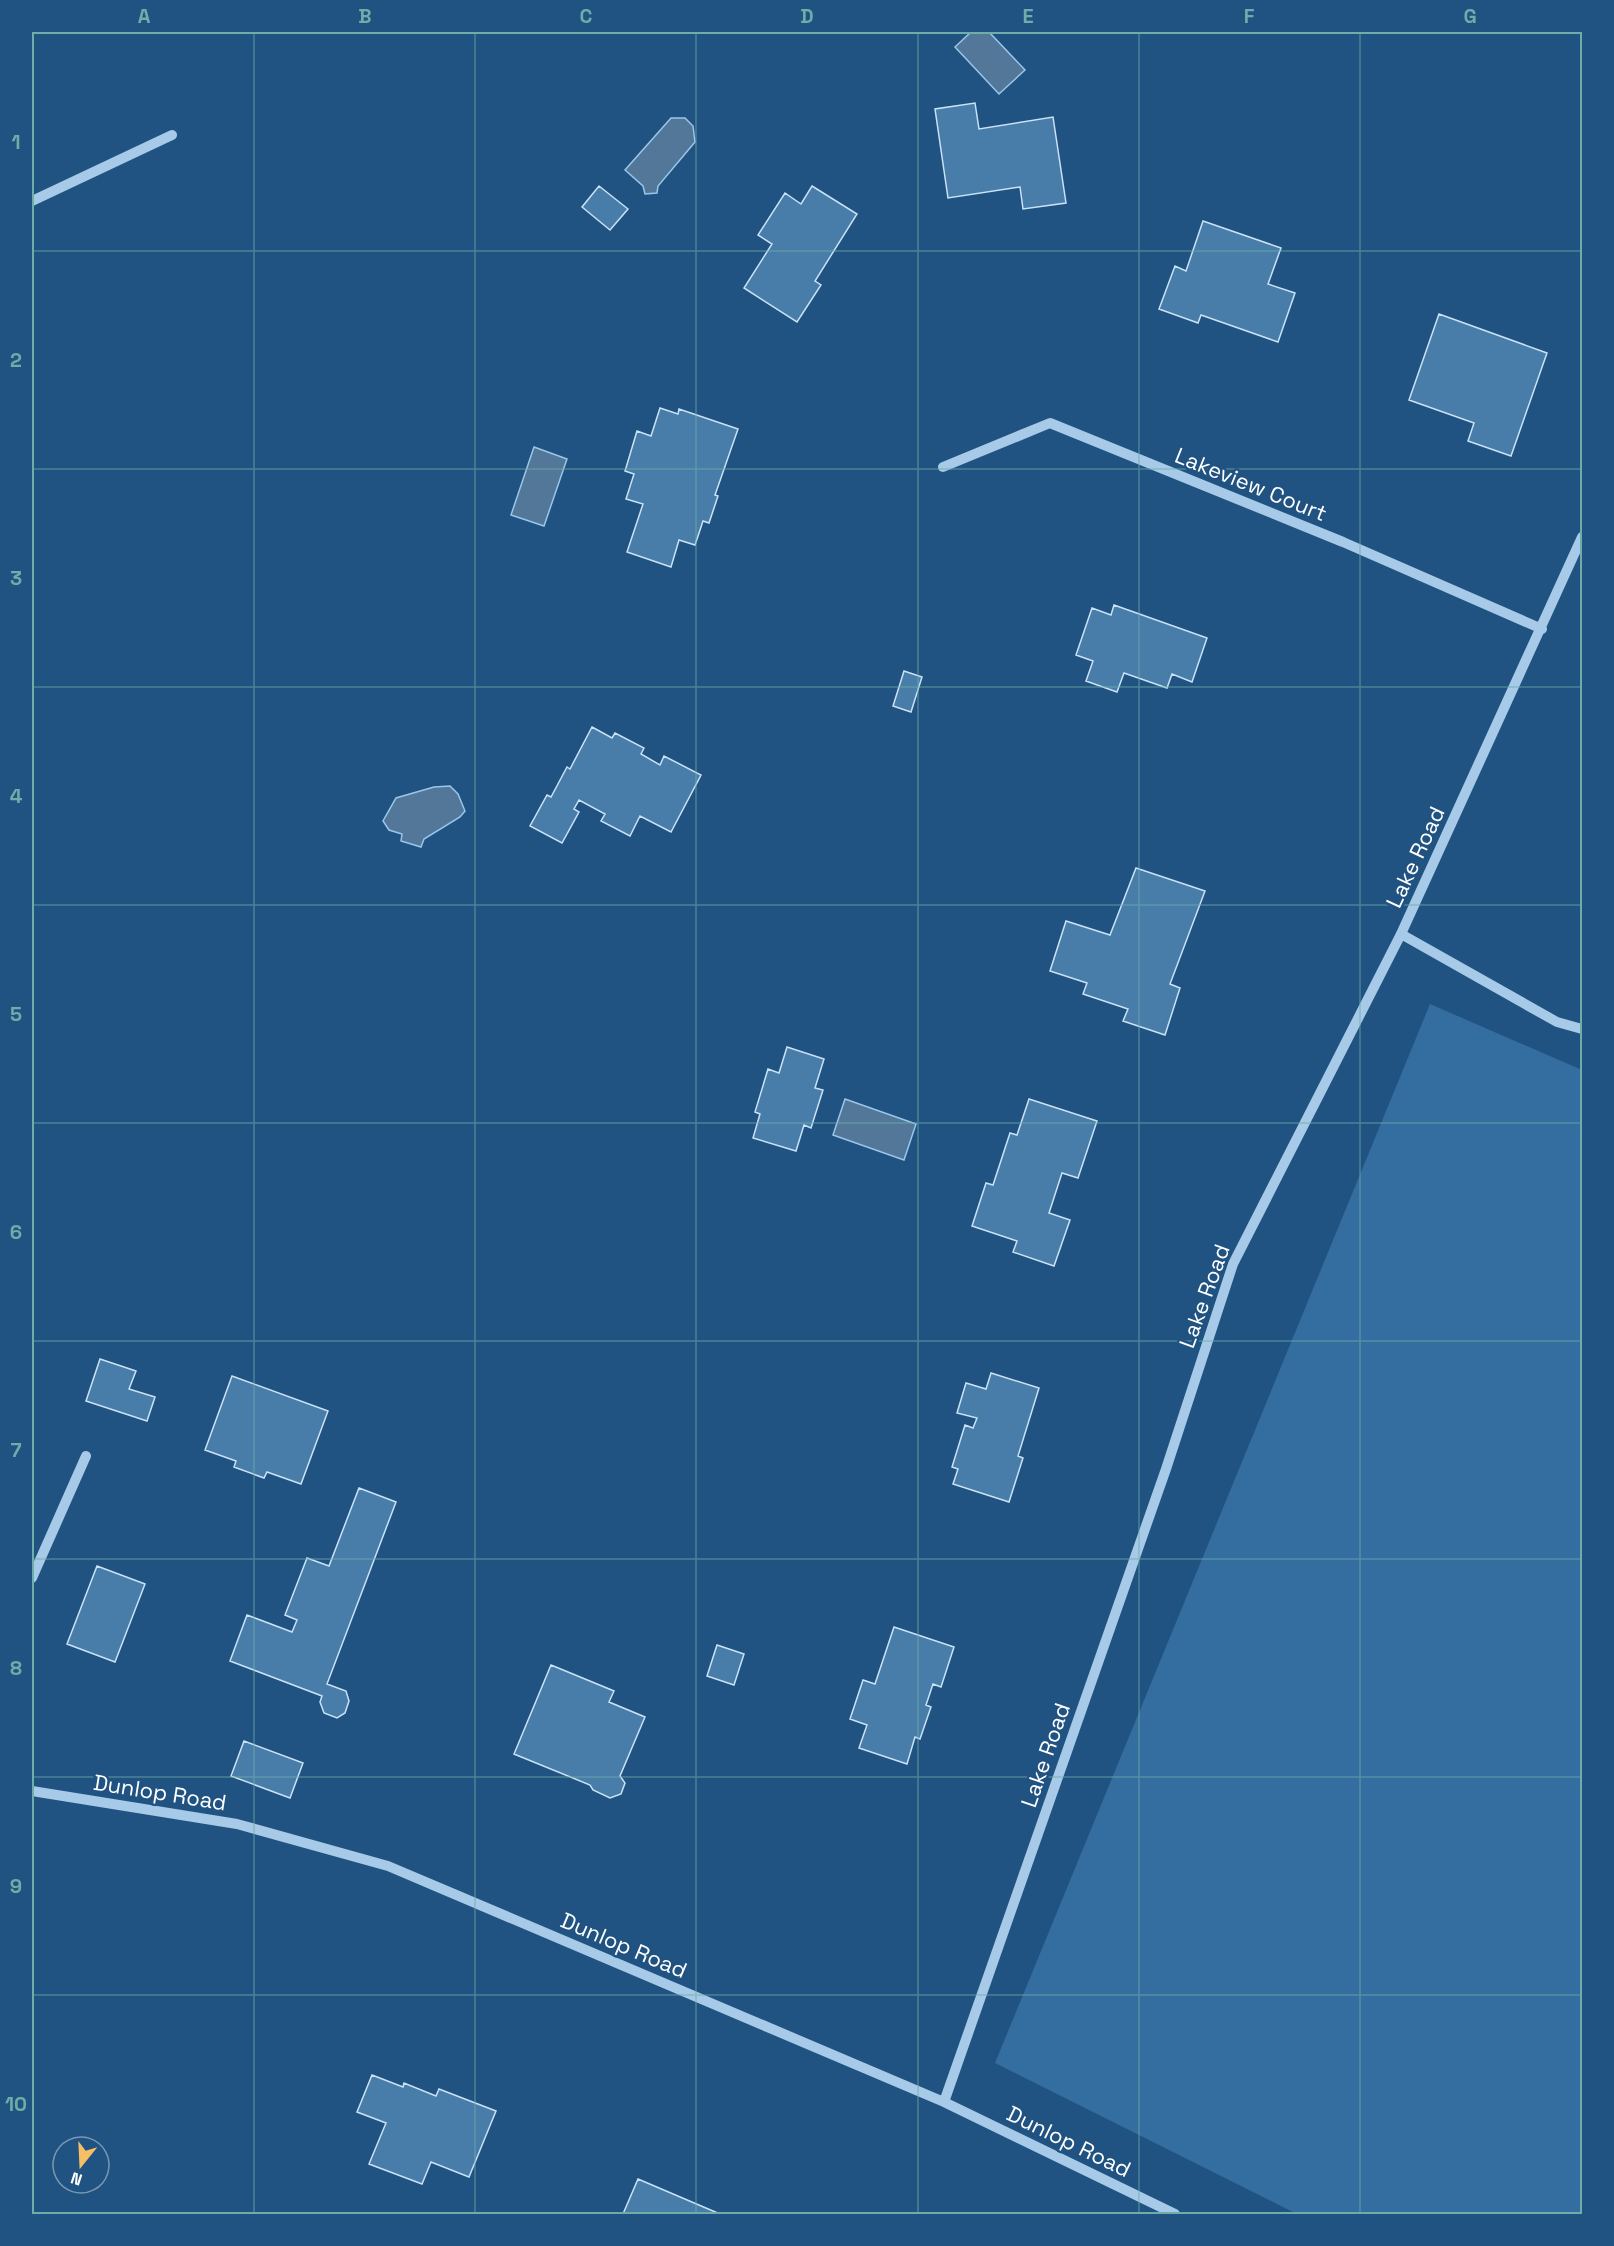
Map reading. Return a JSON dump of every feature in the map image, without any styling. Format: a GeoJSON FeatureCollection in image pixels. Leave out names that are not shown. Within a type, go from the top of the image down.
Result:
{"type":"FeatureCollection","features":[{"type":"Feature","properties":{"kind":"street"},"geometry":{"type":"LineString","coordinates":[[32,201],[172,135]]}},
{"type":"Feature","properties":{"kind":"street","name":"Lakeview Court"},"geometry":{"type":"LineString","coordinates":[[943,467],[1050,423],[1343,542],[1542,629]]}},
{"type":"Feature","properties":{"kind":"street","name":"Lake Road"},"geometry":{"type":"LineString","coordinates":[[944,2102],[1166,1469],[1233,1264],[1401,934],[1582,537]]}},
{"type":"Feature","properties":{"kind":"street"},"geometry":{"type":"LineString","coordinates":[[1401,934],[1557,1022],[1582,1029]]}},
{"type":"Feature","properties":{"kind":"street"},"geometry":{"type":"LineString","coordinates":[[32,1578],[86,1456]]}},
{"type":"Feature","properties":{"kind":"street","name":"Dunlop Road"},"geometry":{"type":"LineString","coordinates":[[32,1791],[237,1824],[388,1866],[944,2102],[1175,2214]]}},
{"type":"Feature","properties":{"kind":"shaded area"},"geometry":{"type":"Polygon","coordinates":[[[971,32],[989,32],[1025,70],[999,94],[955,47],[971,32]]]}},
{"type":"Feature","properties":{"kind":"shaded area"},"geometry":{"type":"Polygon","coordinates":[[[671,118],[685,118],[693,126],[695,142],[658,186],[657,193],[645,194],[643,186],[625,170],[671,118]]]}},
{"type":"Feature","properties":{"kind":"shaded area"},"geometry":{"type":"Polygon","coordinates":[[[534,447],[567,459],[544,526],[511,515],[534,447]]]}},
{"type":"Feature","properties":{"kind":"shaded area"},"geometry":{"type":"Polygon","coordinates":[[[450,786],[458,794],[465,811],[460,817],[424,839],[421,847],[401,841],[402,834],[389,830],[383,821],[396,798],[434,787],[450,786]]]}},
{"type":"Feature","properties":{"kind":"shaded area"},"geometry":{"type":"Polygon","coordinates":[[[1430,1004],[1582,1070],[1582,2214],[1297,2214],[995,2063],[1430,1004]]]}},
{"type":"Feature","properties":{"kind":"shaded area"},"geometry":{"type":"Polygon","coordinates":[[[845,1099],[916,1124],[904,1160],[833,1135],[845,1099]]]}},
{"type":"Feature","properties":{"kind":"building"},"geometry":{"type":"Polygon","coordinates":[[[975,103],[979,129],[1053,117],[1066,203],[1023,209],[1020,187],[948,198],[935,109],[975,103]]]}},
{"type":"Feature","properties":{"kind":"building"},"geometry":{"type":"Polygon","coordinates":[[[599,186],[628,209],[610,230],[582,207],[599,186]]]}},
{"type":"Feature","properties":{"kind":"building"},"geometry":{"type":"Polygon","coordinates":[[[812,186],[857,214],[815,281],[821,285],[797,322],[744,288],[772,244],[758,235],[785,193],[801,204],[812,186]]]}},
{"type":"Feature","properties":{"kind":"building"},"geometry":{"type":"Polygon","coordinates":[[[1203,221],[1281,248],[1268,284],[1295,293],[1278,342],[1201,315],[1198,323],[1159,309],[1175,266],[1186,271],[1203,221]]]}},
{"type":"Feature","properties":{"kind":"building"},"geometry":{"type":"Polygon","coordinates":[[[1439,314],[1547,353],[1511,456],[1468,441],[1474,423],[1409,400],[1439,314]]]}},
{"type":"Feature","properties":{"kind":"building"},"geometry":{"type":"Polygon","coordinates":[[[660,408],[678,414],[679,409],[738,429],[715,495],[718,496],[709,523],[703,521],[695,545],[679,540],[671,567],[627,552],[643,504],[626,499],[634,474],[625,471],[637,431],[651,436],[660,408]]]}},
{"type":"Feature","properties":{"kind":"building"},"geometry":{"type":"Polygon","coordinates":[[[1114,605],[1207,638],[1192,682],[1172,674],[1167,688],[1124,673],[1117,692],[1086,681],[1093,661],[1076,655],[1092,608],[1111,615],[1114,605]]]}},
{"type":"Feature","properties":{"kind":"building"},"geometry":{"type":"Polygon","coordinates":[[[904,671],[922,677],[911,712],[893,706],[904,671]]]}},
{"type":"Feature","properties":{"kind":"building"},"geometry":{"type":"Polygon","coordinates":[[[592,727],[612,738],[615,733],[644,748],[641,754],[660,765],[664,756],[701,775],[671,832],[640,816],[630,836],[601,821],[605,814],[579,800],[574,809],[579,812],[562,843],[530,826],[547,795],[551,797],[567,767],[570,769],[592,727]]]}},
{"type":"Feature","properties":{"kind":"building"},"geometry":{"type":"Polygon","coordinates":[[[1136,868],[1205,891],[1170,984],[1180,988],[1165,1035],[1123,1021],[1128,1009],[1083,994],[1087,983],[1050,971],[1066,921],[1110,935],[1136,868]]]}},
{"type":"Feature","properties":{"kind":"building"},"geometry":{"type":"Polygon","coordinates":[[[787,1047],[824,1059],[815,1088],[823,1090],[811,1128],[804,1125],[796,1151],[753,1138],[760,1114],[755,1112],[768,1069],[779,1073],[787,1047]]]}},
{"type":"Feature","properties":{"kind":"building"},"geometry":{"type":"Polygon","coordinates":[[[1029,1099],[1097,1121],[1078,1178],[1062,1173],[1049,1213],[1070,1220],[1054,1266],[1013,1252],[1017,1241],[972,1226],[986,1183],[993,1185],[1010,1133],[1017,1135],[1029,1099]]]}},
{"type":"Feature","properties":{"kind":"building"},"geometry":{"type":"Polygon","coordinates":[[[100,1359],[136,1371],[129,1389],[155,1397],[147,1421],[86,1401],[100,1359]]]}},
{"type":"Feature","properties":{"kind":"building"},"geometry":{"type":"Polygon","coordinates":[[[991,1373],[1039,1388],[1018,1456],[1023,1458],[1009,1502],[953,1484],[958,1469],[952,1467],[965,1425],[973,1428],[977,1418],[957,1413],[966,1383],[986,1389],[991,1373]]]}},
{"type":"Feature","properties":{"kind":"building"},"geometry":{"type":"Polygon","coordinates":[[[232,1376],[328,1411],[301,1484],[267,1472],[264,1478],[234,1467],[236,1461],[205,1450],[232,1376]]]}},
{"type":"Feature","properties":{"kind":"building"},"geometry":{"type":"Polygon","coordinates":[[[359,1488],[396,1502],[327,1684],[346,1691],[349,1701],[345,1713],[337,1718],[324,1713],[320,1702],[322,1696],[230,1661],[247,1615],[292,1632],[297,1620],[285,1615],[307,1558],[329,1566],[359,1488]]]}},
{"type":"Feature","properties":{"kind":"building"},"geometry":{"type":"Polygon","coordinates":[[[97,1566],[145,1584],[115,1662],[67,1644],[97,1566]]]}},
{"type":"Feature","properties":{"kind":"building"},"geometry":{"type":"Polygon","coordinates":[[[894,1627],[954,1647],[941,1687],[933,1684],[926,1705],[931,1707],[920,1739],[915,1737],[907,1764],[859,1748],[867,1725],[850,1719],[863,1680],[875,1684],[894,1627]]]}},
{"type":"Feature","properties":{"kind":"building"},"geometry":{"type":"Polygon","coordinates":[[[717,1645],[744,1654],[734,1685],[707,1676],[717,1645]]]}},
{"type":"Feature","properties":{"kind":"building"},"geometry":{"type":"Polygon","coordinates":[[[551,1665],[614,1691],[609,1702],[645,1717],[620,1776],[625,1783],[621,1794],[610,1798],[593,1790],[590,1785],[514,1754],[551,1665]]]}},
{"type":"Feature","properties":{"kind":"building"},"geometry":{"type":"Polygon","coordinates":[[[244,1741],[303,1763],[290,1798],[231,1776],[244,1741]]]}},
{"type":"Feature","properties":{"kind":"building"},"geometry":{"type":"Polygon","coordinates":[[[372,2075],[403,2087],[404,2083],[436,2096],[439,2089],[496,2111],[469,2177],[431,2162],[422,2184],[369,2164],[386,2123],[357,2112],[372,2075]]]}},
{"type":"Feature","properties":{"kind":"building"},"geometry":{"type":"Polygon","coordinates":[[[638,2179],[720,2214],[623,2214],[638,2179]]]}}]}
